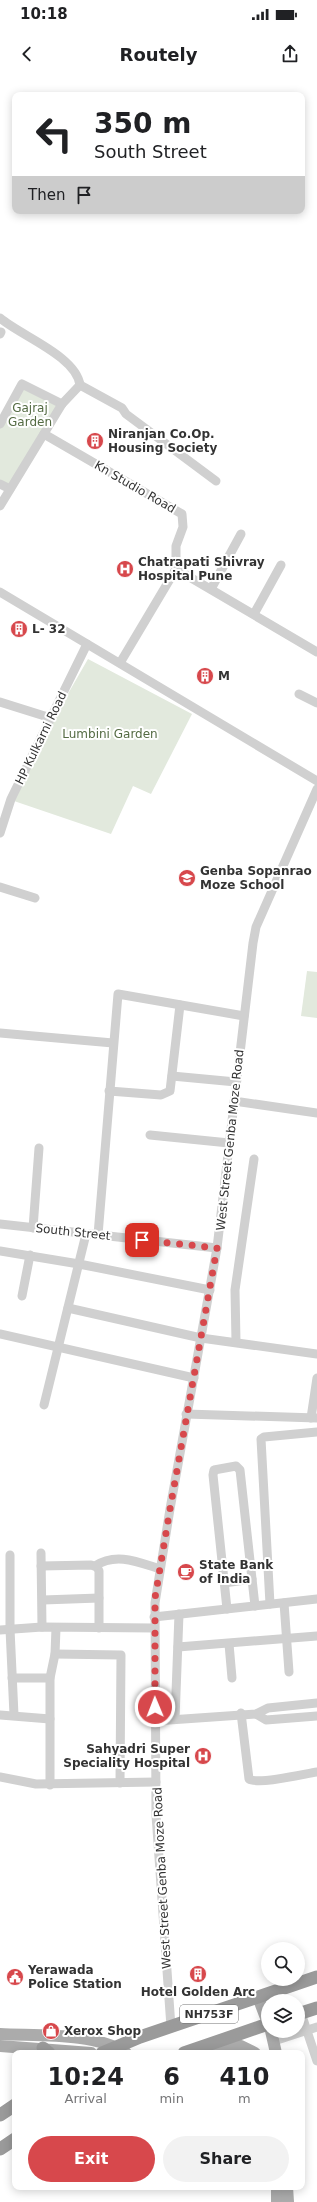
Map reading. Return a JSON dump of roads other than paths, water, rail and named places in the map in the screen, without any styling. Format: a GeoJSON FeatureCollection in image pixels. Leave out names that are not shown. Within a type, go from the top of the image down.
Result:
{"type":"FeatureCollection","features":[{"type":"Feature","properties":{"kind":"highway","name":"NH753F"},"geometry":{"type":"LineString","coordinates":[[121,2050],[172,2027],[317,1977]]}},
{"type":"Feature","properties":{"kind":"highway"},"geometry":{"type":"LineString","coordinates":[[305,2012],[317,2008]]}},
{"type":"Feature","properties":{"kind":"highway","name":"NH753F"},"geometry":{"type":"LineString","coordinates":[[192,2050],[261,2026]]}},
{"type":"Feature","properties":{"kind":"highway"},"geometry":{"type":"LineString","coordinates":[[0,2114],[12,2107]]}},
{"type":"Feature","properties":{"kind":"highway"},"geometry":{"type":"LineString","coordinates":[[0,2149],[12,2142]]}},
{"type":"Feature","properties":{"kind":"main road"},"geometry":{"type":"LineString","coordinates":[[258,1997],[261,2005]]}},
{"type":"Feature","properties":{"kind":"main road"},"geometry":{"type":"LineString","coordinates":[[0,2034],[81,2039],[121,2050]]}},
{"type":"Feature","properties":{"kind":"main road"},"geometry":{"type":"LineString","coordinates":[[206,2045],[228,2044],[241,2046],[249,2050]]}},
{"type":"Feature","properties":{"kind":"main road"},"geometry":{"type":"LineString","coordinates":[[0,2046],[37,2050]]}},
{"type":"Feature","properties":{"kind":"main road"},"geometry":{"type":"LineString","coordinates":[[277,2190],[277,2202]]}},
{"type":"Feature","properties":{"kind":"main road"},"geometry":{"type":"LineString","coordinates":[[287,2190],[288,2202]]}},
{"type":"Feature","properties":{"kind":"street"},"geometry":{"type":"LineString","coordinates":[[0,318],[12,329],[21,332],[59,356],[79,376],[80,385],[62,404],[0,506]]}},
{"type":"Feature","properties":{"kind":"street"},"geometry":{"type":"LineString","coordinates":[[0,424],[22,384],[62,404]]}},
{"type":"Feature","properties":{"kind":"street"},"geometry":{"type":"LineString","coordinates":[[80,385],[122,408],[126,414],[216,481]]}},
{"type":"Feature","properties":{"kind":"street","name":"Kn Studio Road"},"geometry":{"type":"LineString","coordinates":[[44,434],[182,514],[183,527],[176,546],[176,569]]}},
{"type":"Feature","properties":{"kind":"street"},"geometry":{"type":"LineString","coordinates":[[0,484],[10,489]]}},
{"type":"Feature","properties":{"kind":"street"},"geometry":{"type":"LineString","coordinates":[[211,589],[241,534]]}},
{"type":"Feature","properties":{"kind":"street"},"geometry":{"type":"LineString","coordinates":[[254,614],[281,565]]}},
{"type":"Feature","properties":{"kind":"street"},"geometry":{"type":"LineString","coordinates":[[120,663],[176,569],[317,652]]}},
{"type":"Feature","properties":{"kind":"street"},"geometry":{"type":"LineString","coordinates":[[0,592],[317,781]]}},
{"type":"Feature","properties":{"kind":"street","name":"HP Kulkarni Road"},"geometry":{"type":"LineString","coordinates":[[0,833],[11,799],[87,644]]}},
{"type":"Feature","properties":{"kind":"street"},"geometry":{"type":"LineString","coordinates":[[299,694],[317,703]]}},
{"type":"Feature","properties":{"kind":"street"},"geometry":{"type":"LineString","coordinates":[[0,702],[51,718]]}},
{"type":"Feature","properties":{"kind":"street","name":"West Street Genba Moze Road"},"geometry":{"type":"LineString","coordinates":[[172,2027],[158,1856],[154,1617],[160,1569],[186,1414],[194,1378],[217,1248],[251,956],[256,927],[317,789]]}},
{"type":"Feature","properties":{"kind":"street"},"geometry":{"type":"LineString","coordinates":[[0,887],[35,898]]}},
{"type":"Feature","properties":{"kind":"street"},"geometry":{"type":"LineString","coordinates":[[98,1235],[118,994],[244,1016]]}},
{"type":"Feature","properties":{"kind":"street"},"geometry":{"type":"LineString","coordinates":[[109,1091],[166,1094],[170,1091],[180,1005]]}},
{"type":"Feature","properties":{"kind":"street"},"geometry":{"type":"LineString","coordinates":[[0,1033],[114,1043]]}},
{"type":"Feature","properties":{"kind":"street"},"geometry":{"type":"LineString","coordinates":[[172,1076],[236,1082]]}},
{"type":"Feature","properties":{"kind":"street"},"geometry":{"type":"LineString","coordinates":[[234,1101],[317,1113]]}},
{"type":"Feature","properties":{"kind":"street"},"geometry":{"type":"LineString","coordinates":[[150,1135],[229,1143]]}},
{"type":"Feature","properties":{"kind":"street"},"geometry":{"type":"LineString","coordinates":[[33,1228],[39,1148]]}},
{"type":"Feature","properties":{"kind":"street"},"geometry":{"type":"LineString","coordinates":[[236,1342],[235,1290],[254,1159]]}},
{"type":"Feature","properties":{"kind":"street","name":"South Street"},"geometry":{"type":"LineString","coordinates":[[0,1224],[217,1248]]}},
{"type":"Feature","properties":{"kind":"street"},"geometry":{"type":"LineString","coordinates":[[44,1405],[86,1234]]}},
{"type":"Feature","properties":{"kind":"street"},"geometry":{"type":"LineString","coordinates":[[0,1250],[210,1290]]}},
{"type":"Feature","properties":{"kind":"street"},"geometry":{"type":"LineString","coordinates":[[22,1296],[30,1255]]}},
{"type":"Feature","properties":{"kind":"street"},"geometry":{"type":"LineString","coordinates":[[68,1308],[201,1338],[317,1354]]}},
{"type":"Feature","properties":{"kind":"street"},"geometry":{"type":"LineString","coordinates":[[0,1334],[194,1378]]}},
{"type":"Feature","properties":{"kind":"street"},"geometry":{"type":"LineString","coordinates":[[186,1414],[314,1418],[317,1378]]}},
{"type":"Feature","properties":{"kind":"street"},"geometry":{"type":"LineString","coordinates":[[270,1604],[261,1439],[264,1437],[317,1432]]}},
{"type":"Feature","properties":{"kind":"street"},"geometry":{"type":"LineString","coordinates":[[227,1609],[213,1474],[214,1470],[236,1466],[240,1470],[255,1606]]}},
{"type":"Feature","properties":{"kind":"street"},"geometry":{"type":"LineString","coordinates":[[41,1553],[43,1600],[42,1627]]}},
{"type":"Feature","properties":{"kind":"street"},"geometry":{"type":"LineString","coordinates":[[10,1555],[10,1629],[14,1715]]}},
{"type":"Feature","properties":{"kind":"street"},"geometry":{"type":"LineString","coordinates":[[41,1566],[95,1566],[108,1560],[126,1559],[160,1569]]}},
{"type":"Feature","properties":{"kind":"street"},"geometry":{"type":"LineString","coordinates":[[95,1566],[99,1571],[99,1628]]}},
{"type":"Feature","properties":{"kind":"street"},"geometry":{"type":"LineString","coordinates":[[224,1583],[252,1579]]}},
{"type":"Feature","properties":{"kind":"street"},"geometry":{"type":"LineString","coordinates":[[43,1600],[99,1598]]}},
{"type":"Feature","properties":{"kind":"street"},"geometry":{"type":"LineString","coordinates":[[154,1617],[317,1599]]}},
{"type":"Feature","properties":{"kind":"street"},"geometry":{"type":"LineString","coordinates":[[284,1603],[289,1672]]}},
{"type":"Feature","properties":{"kind":"street"},"geometry":{"type":"LineString","coordinates":[[175,1719],[179,1614]]}},
{"type":"Feature","properties":{"kind":"street"},"geometry":{"type":"LineString","coordinates":[[0,1630],[42,1627],[154,1628]]}},
{"type":"Feature","properties":{"kind":"street"},"geometry":{"type":"LineString","coordinates":[[50,1785],[50,1678],[55,1654],[56,1628]]}},
{"type":"Feature","properties":{"kind":"street"},"geometry":{"type":"LineString","coordinates":[[178,1647],[317,1636]]}},
{"type":"Feature","properties":{"kind":"street"},"geometry":{"type":"LineString","coordinates":[[229,1644],[232,1678]]}},
{"type":"Feature","properties":{"kind":"street"},"geometry":{"type":"LineString","coordinates":[[55,1654],[121,1655],[120,1783]]}},
{"type":"Feature","properties":{"kind":"street"},"geometry":{"type":"LineString","coordinates":[[12,1678],[50,1678]]}},
{"type":"Feature","properties":{"kind":"street"},"geometry":{"type":"LineString","coordinates":[[256,1714],[268,1708],[317,1703]]}},
{"type":"Feature","properties":{"kind":"street"},"geometry":{"type":"LineString","coordinates":[[155,1721],[241,1713],[256,1714],[266,1720],[317,1716]]}},
{"type":"Feature","properties":{"kind":"street"},"geometry":{"type":"LineString","coordinates":[[241,1713],[249,1779],[252,1782],[317,1772]]}},
{"type":"Feature","properties":{"kind":"street"},"geometry":{"type":"LineString","coordinates":[[0,1715],[50,1719]]}},
{"type":"Feature","properties":{"kind":"street"},"geometry":{"type":"LineString","coordinates":[[0,1776],[36,1784],[50,1785],[156,1782]]}},
{"type":"Feature","properties":{"kind":"street"},"geometry":{"type":"LineString","coordinates":[[305,2025],[317,2061]]}},
{"type":"Feature","properties":{"kind":"street"},"geometry":{"type":"LineString","coordinates":[[274,2042],[317,2027]]}},
{"type":"Feature","properties":{"kind":"place","name":"Niranjan Co.Op. Housing Society"},"geometry":{"type":"Point","coordinates":[95,441]}},
{"type":"Feature","properties":{"kind":"place","name":"Chatrapati Shivray Hospital Pune"},"geometry":{"type":"Point","coordinates":[125,569]}},
{"type":"Feature","properties":{"kind":"place","name":"L- 32"},"geometry":{"type":"Point","coordinates":[19,629]}},
{"type":"Feature","properties":{"kind":"place","name":"M"},"geometry":{"type":"Point","coordinates":[205,676]}},
{"type":"Feature","properties":{"kind":"place","name":"Genba Sopanrao Moze School"},"geometry":{"type":"Point","coordinates":[187,878]}},
{"type":"Feature","properties":{"kind":"place","name":"State Bank of India"},"geometry":{"type":"Point","coordinates":[186,1572]}},
{"type":"Feature","properties":{"kind":"place","name":"Sahyadri Super Speciality Hospital"},"geometry":{"type":"Point","coordinates":[203,1756]}},
{"type":"Feature","properties":{"kind":"place","name":"Hotel Golden Arc"},"geometry":{"type":"Point","coordinates":[198,1974]}},
{"type":"Feature","properties":{"kind":"place","name":"Yerawada Police Station"},"geometry":{"type":"Point","coordinates":[15,1977]}},
{"type":"Feature","properties":{"kind":"place","name":"Xerox Shop"},"geometry":{"type":"Point","coordinates":[51,2031]}},
{"type":"Feature","properties":{"kind":"park label","name":"Gajraj Garden"},"geometry":{"type":"Point","coordinates":[30,415]}},
{"type":"Feature","properties":{"kind":"park label","name":"Lumbini Garden"},"geometry":{"type":"Point","coordinates":[110,734]}}]}
